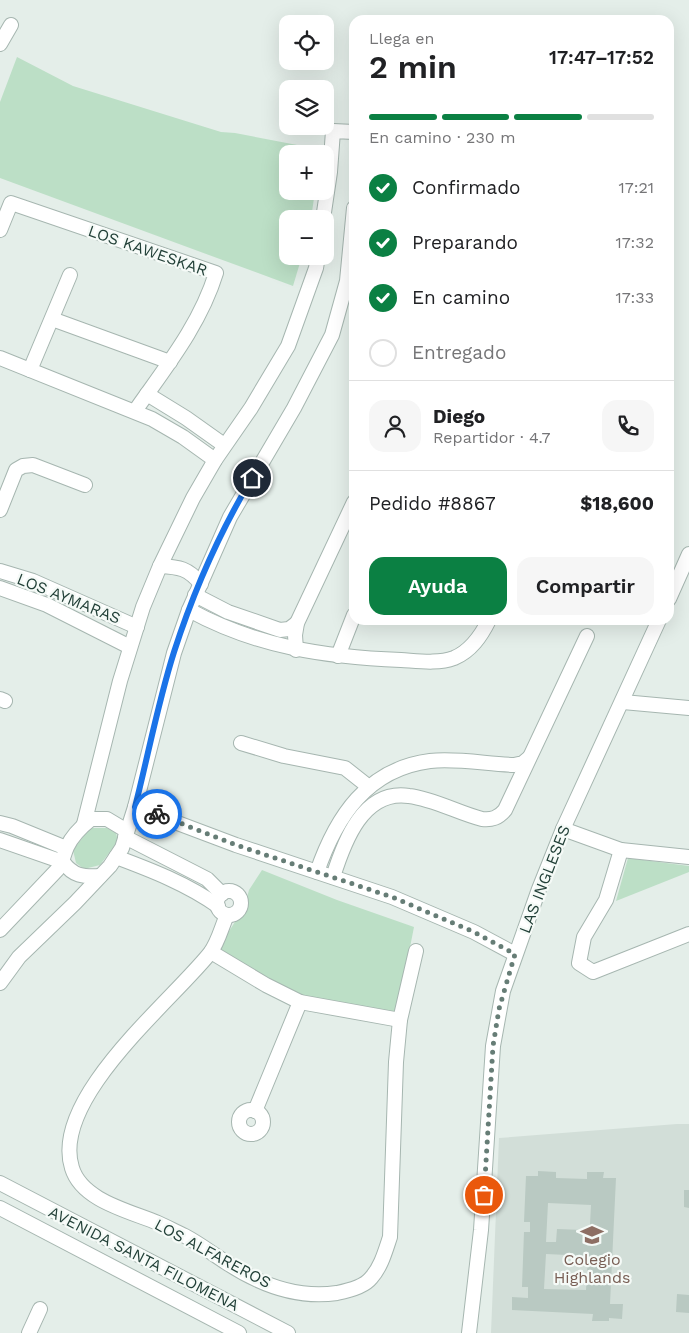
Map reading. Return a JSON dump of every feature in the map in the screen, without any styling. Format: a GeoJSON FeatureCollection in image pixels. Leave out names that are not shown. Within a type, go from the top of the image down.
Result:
{"type":"FeatureCollection","features":[{"type":"Feature","properties":{"kind":"street"},"geometry":{"type":"LineString","coordinates":[[0,44],[11,25]]}},
{"type":"Feature","properties":{"kind":"street"},"geometry":{"type":"LineString","coordinates":[[325,210],[333,131],[349,132]]}},
{"type":"Feature","properties":{"kind":"street","name":"LOS KAWESKAR"},"geometry":{"type":"LineString","coordinates":[[0,230],[11,203],[216,273],[212,288],[189,333],[135,411]]}},
{"type":"Feature","properties":{"kind":"street"},"geometry":{"type":"LineString","coordinates":[[84,824],[130,647],[143,607],[160,566],[193,498],[215,460],[251,408],[288,346],[316,265]]}},
{"type":"Feature","properties":{"kind":"street"},"geometry":{"type":"LineString","coordinates":[[0,983],[19,957],[75,903],[122,848],[135,807],[174,653],[189,610],[230,518],[294,408],[332,335],[348,280],[349,268]]}},
{"type":"Feature","properties":{"kind":"street"},"geometry":{"type":"LineString","coordinates":[[30,370],[70,275]]}},
{"type":"Feature","properties":{"kind":"street"},"geometry":{"type":"LineString","coordinates":[[52,319],[170,362]]}},
{"type":"Feature","properties":{"kind":"street"},"geometry":{"type":"LineString","coordinates":[[0,358],[152,419],[183,437],[215,460]]}},
{"type":"Feature","properties":{"kind":"street"},"geometry":{"type":"LineString","coordinates":[[147,394],[186,418],[224,446]]}},
{"type":"Feature","properties":{"kind":"street"},"geometry":{"type":"LineString","coordinates":[[0,510],[16,470],[23,466],[33,465],[85,486]]}},
{"type":"Feature","properties":{"kind":"street"},"geometry":{"type":"LineString","coordinates":[[296,650],[295,636],[297,623],[349,513]]}},
{"type":"Feature","properties":{"kind":"street"},"geometry":{"type":"LineString","coordinates":[[674,588],[689,554]]}},
{"type":"Feature","properties":{"kind":"street"},"geometry":{"type":"LineString","coordinates":[[160,566],[188,571],[198,590],[228,612],[280,630],[289,629],[297,623]]}},
{"type":"Feature","properties":{"kind":"street","name":"LOS AYMARAS"},"geometry":{"type":"LineString","coordinates":[[0,571],[33,581],[137,626]]}},
{"type":"Feature","properties":{"kind":"street","name":"LOS AYMARAS"},"geometry":{"type":"LineString","coordinates":[[0,588],[8,589],[47,605],[130,647]]}},
{"type":"Feature","properties":{"kind":"street"},"geometry":{"type":"LineString","coordinates":[[189,610],[237,633],[296,650],[338,656],[434,662],[452,659],[460,655],[473,645],[486,625]]}},
{"type":"Feature","properties":{"kind":"street"},"geometry":{"type":"LineString","coordinates":[[338,656],[350,625]]}},
{"type":"Feature","properties":{"kind":"street","name":"LAS INGLESES"},"geometry":{"type":"LineString","coordinates":[[470,1333],[484,1186],[493,1046],[499,1009],[515,954],[563,829],[657,625]]}},
{"type":"Feature","properties":{"kind":"street"},"geometry":{"type":"LineString","coordinates":[[333,877],[343,846],[359,819],[372,805],[387,797],[403,795],[437,803],[472,816],[491,820],[500,815],[516,786],[587,636]]}},
{"type":"Feature","properties":{"kind":"street"},"geometry":{"type":"LineString","coordinates":[[623,702],[689,708]]}},
{"type":"Feature","properties":{"kind":"street"},"geometry":{"type":"LineString","coordinates":[[241,743],[284,756],[344,768],[369,787]]}},
{"type":"Feature","properties":{"kind":"street"},"geometry":{"type":"LineString","coordinates":[[317,872],[328,844],[348,808],[369,787],[401,768],[431,761],[503,765],[519,764],[529,758]]}},
{"type":"Feature","properties":{"kind":"street"},"geometry":{"type":"LineString","coordinates":[[503,765],[510,767],[513,771],[516,786]]}},
{"type":"Feature","properties":{"kind":"street"},"geometry":{"type":"LineString","coordinates":[[401,768],[400,782],[403,795]]}},
{"type":"Feature","properties":{"kind":"street"},"geometry":{"type":"LineString","coordinates":[[135,807],[236,845],[423,909],[474,932],[515,954]]}},
{"type":"Feature","properties":{"kind":"street"},"geometry":{"type":"LineString","coordinates":[[0,930],[65,855],[77,832],[91,819],[107,819],[126,834],[206,879],[222,905]]}},
{"type":"Feature","properties":{"kind":"street"},"geometry":{"type":"LineString","coordinates":[[0,823],[12,826],[65,855],[68,868],[76,875],[87,877],[100,876]]}},
{"type":"Feature","properties":{"kind":"street"},"geometry":{"type":"LineString","coordinates":[[563,829],[621,850],[689,858]]}},
{"type":"Feature","properties":{"kind":"street"},"geometry":{"type":"LineString","coordinates":[[0,840],[65,855]]}},
{"type":"Feature","properties":{"kind":"street"},"geometry":{"type":"LineString","coordinates":[[621,850],[606,900],[584,937],[579,963],[593,972],[689,934]]}},
{"type":"Feature","properties":{"kind":"street"},"geometry":{"type":"LineString","coordinates":[[116,857],[145,868],[222,905]]}},
{"type":"Feature","properties":{"kind":"street","name":"LOS ALFAREROS"},"geometry":{"type":"LineString","coordinates":[[222,905],[211,952],[100,1076],[82,1106],[73,1129],[69,1152],[72,1168],[78,1180],[92,1194],[118,1208],[159,1223],[196,1242],[228,1264],[272,1286],[298,1293],[322,1295],[347,1291],[370,1280],[380,1264],[390,1238],[396,1062],[400,1020],[416,950]]}},
{"type":"Feature","properties":{"kind":"street"},"geometry":{"type":"LineString","coordinates":[[211,952],[266,985],[300,1002],[400,1020]]}},
{"type":"Feature","properties":{"kind":"street"},"geometry":{"type":"LineString","coordinates":[[255,1111],[300,1002]]}},
{"type":"Feature","properties":{"kind":"street","name":"AVENIDA SANTA FILOMENA"},"geometry":{"type":"LineString","coordinates":[[0,1183],[288,1333]]}},
{"type":"Feature","properties":{"kind":"street"},"geometry":{"type":"LineString","coordinates":[[26,1222],[36,1216],[38,1210],[36,1203]]}},
{"type":"Feature","properties":{"kind":"street","name":"AVENIDA SANTA FILOMENA"},"geometry":{"type":"LineString","coordinates":[[0,1208],[239,1333]]}},
{"type":"Feature","properties":{"kind":"street"},"geometry":{"type":"LineString","coordinates":[[29,1333],[40,1309]]}},
{"type":"Feature","properties":{"kind":"shaded area","name":"Colegio Highlands"},"geometry":{"type":"Polygon","coordinates":[[[689,1124],[689,1333],[491,1333],[499,1138],[689,1124]]]}},
{"type":"Feature","properties":{"kind":"green space"},"geometry":{"type":"Polygon","coordinates":[[[17,57],[73,86],[221,132],[297,145],[279,145],[279,200],[314,200],[312,210],[279,210],[279,265],[299,265],[293,286],[0,178],[0,102],[17,57]]]}},
{"type":"Feature","properties":{"kind":"green space"},"geometry":{"type":"Polygon","coordinates":[[[90,828],[107,828],[116,833],[118,841],[100,865],[84,869],[76,863],[73,850],[90,828]]]}},
{"type":"Feature","properties":{"kind":"green space"},"geometry":{"type":"Polygon","coordinates":[[[628,858],[689,866],[689,872],[616,901],[628,858]]]}},
{"type":"Feature","properties":{"kind":"green space"},"geometry":{"type":"Polygon","coordinates":[[[262,870],[337,900],[414,927],[397,1013],[301,996],[217,950],[240,914],[249,890],[262,870]]]}},
{"type":"Feature","properties":{"kind":"building"},"geometry":{"type":"Polygon","coordinates":[[[538,1171],[556,1172],[556,1178],[587,1179],[587,1172],[604,1172],[603,1178],[616,1178],[610,1304],[623,1304],[622,1319],[609,1318],[609,1321],[592,1321],[593,1314],[512,1310],[512,1297],[528,1298],[528,1287],[522,1287],[524,1232],[530,1232],[530,1222],[524,1222],[526,1176],[538,1176],[538,1171]],[[548,1203],[546,1242],[556,1242],[557,1229],[583,1230],[582,1243],[589,1243],[591,1205],[548,1203]],[[546,1254],[544,1289],[586,1290],[588,1256],[546,1254]]]}},
{"type":"Feature","properties":{"kind":"building"},"geometry":{"type":"Polygon","coordinates":[[[684,1190],[689,1190],[689,1208],[684,1207],[684,1190]]]}},
{"type":"Feature","properties":{"kind":"building"},"geometry":{"type":"Polygon","coordinates":[[[677,1294],[689,1295],[689,1313],[676,1312],[677,1294]]]}},
{"type":"Feature","properties":{"kind":"way so far"},"geometry":{"type":"LineString","coordinates":[[157,814],[236,845],[423,909],[474,932],[515,954],[499,1009],[493,1046],[484,1195]]}},
{"type":"Feature","properties":{"kind":"place","name":"Colegio Highlands"},"geometry":{"type":"Point","coordinates":[592,1235]}},
{"type":"Feature","properties":{"kind":"route"},"geometry":{"type":"LineString","coordinates":[[157,814],[135,807],[174,653],[189,610],[215,550],[252,478]]}}]}
